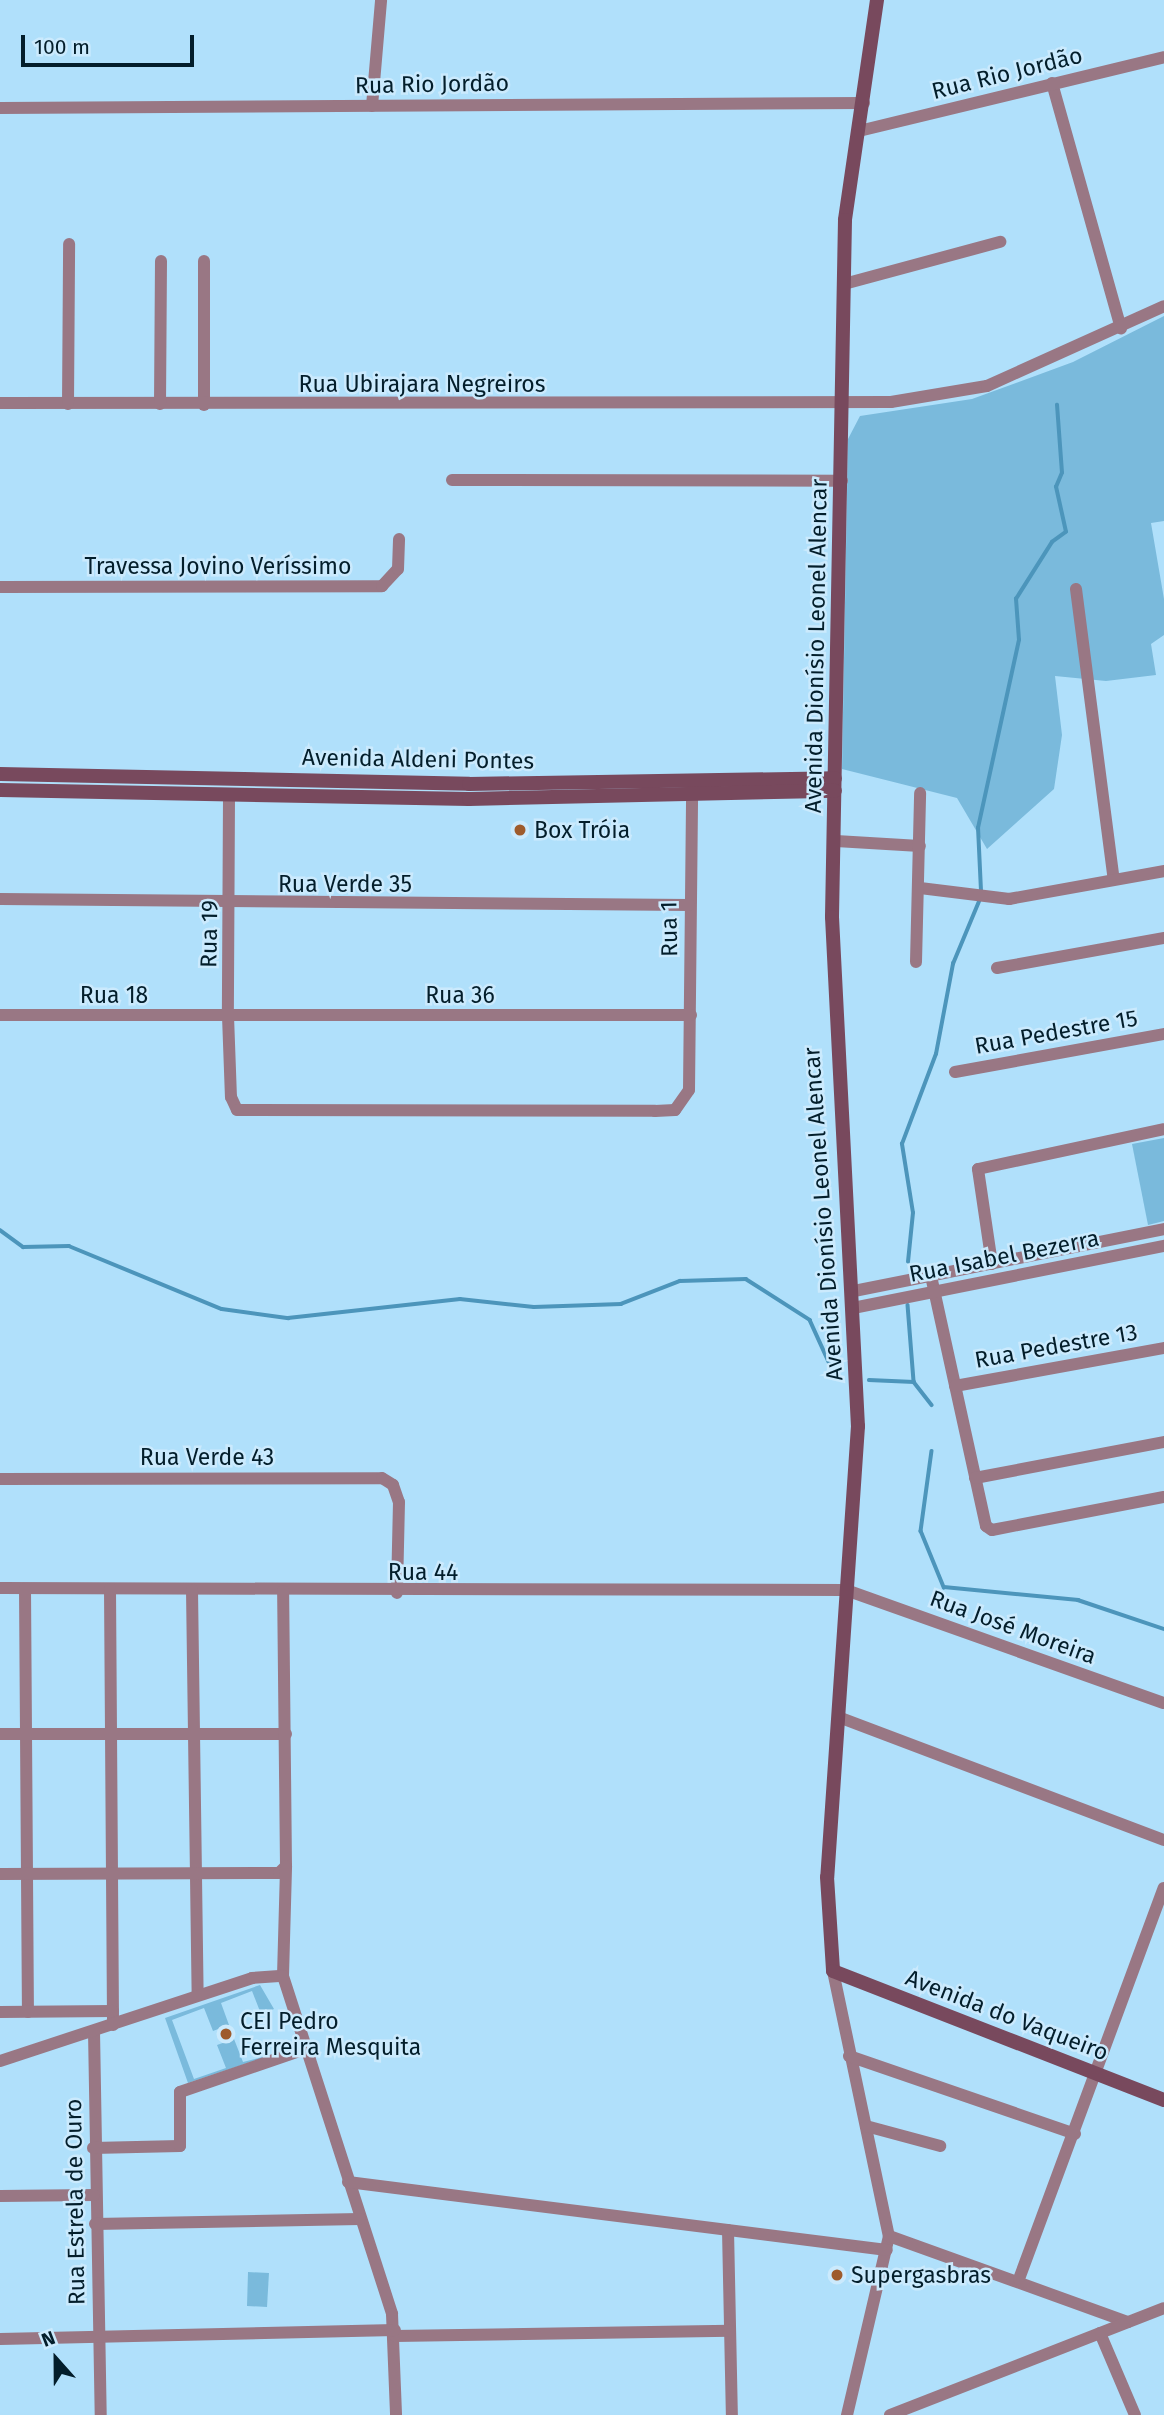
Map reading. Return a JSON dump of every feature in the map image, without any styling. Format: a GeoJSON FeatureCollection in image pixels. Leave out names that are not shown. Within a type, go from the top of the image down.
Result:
{"type":"FeatureCollection","features":[{"type":"Feature","properties":{"kind":"main road","name":"Avenida Dionísio Leonel Alencar"},"geometry":{"type":"LineString","coordinates":[[833,1971],[827,1901],[841,1718],[846,1590],[857,1475],[853,1291],[835,1026],[835,784],[844,405],[844,284],[846,206],[864,103],[877,0]]}},
{"type":"Feature","properties":{"kind":"main road","name":"Avenida Aldeni Pontes"},"geometry":{"type":"LineString","coordinates":[[0,774],[692,788]]}},
{"type":"Feature","properties":{"kind":"main road","name":"Avenida Aldeni Pontes"},"geometry":{"type":"LineString","coordinates":[[0,790],[229,797],[835,784]]}},
{"type":"Feature","properties":{"kind":"main road","name":"Avenida do Vaqueiro"},"geometry":{"type":"LineString","coordinates":[[833,1971],[1164,2100]]}},
{"type":"Feature","properties":{"kind":"street"},"geometry":{"type":"LineString","coordinates":[[372,106],[381,0]]}},
{"type":"Feature","properties":{"kind":"street","name":"Rua Rio Jordão"},"geometry":{"type":"LineString","coordinates":[[859,131],[1164,57]]}},
{"type":"Feature","properties":{"kind":"street"},"geometry":{"type":"LineString","coordinates":[[1052,83],[1121,328]]}},
{"type":"Feature","properties":{"kind":"street","name":"Rua Rio Jordão"},"geometry":{"type":"LineString","coordinates":[[0,108],[864,103]]}},
{"type":"Feature","properties":{"kind":"street"},"geometry":{"type":"LineString","coordinates":[[844,284],[1000,242]]}},
{"type":"Feature","properties":{"kind":"street"},"geometry":{"type":"LineString","coordinates":[[68,404],[69,244]]}},
{"type":"Feature","properties":{"kind":"street"},"geometry":{"type":"LineString","coordinates":[[160,404],[161,261]]}},
{"type":"Feature","properties":{"kind":"street"},"geometry":{"type":"LineString","coordinates":[[204,261],[204,405]]}},
{"type":"Feature","properties":{"kind":"street","name":"Rua Ubirajara Negreiros"},"geometry":{"type":"LineString","coordinates":[[0,403],[844,405],[961,393],[1121,328],[1164,306]]}},
{"type":"Feature","properties":{"kind":"street"},"geometry":{"type":"LineString","coordinates":[[452,480],[842,481]]}},
{"type":"Feature","properties":{"kind":"street","name":"Travessa Jovino Veríssimo"},"geometry":{"type":"LineString","coordinates":[[0,587],[382,586],[398,569],[399,539]]}},
{"type":"Feature","properties":{"kind":"street"},"geometry":{"type":"LineString","coordinates":[[1076,589],[1114,880]]}},
{"type":"Feature","properties":{"kind":"street","name":"Rua 1"},"geometry":{"type":"LineString","coordinates":[[230,1071],[237,1110],[271,1114],[675,1110],[686,1099],[690,1074],[692,788]]}},
{"type":"Feature","properties":{"kind":"street"},"geometry":{"type":"LineString","coordinates":[[916,962],[919,793]]}},
{"type":"Feature","properties":{"kind":"street","name":"Rua 19"},"geometry":{"type":"LineString","coordinates":[[229,797],[230,1071]]}},
{"type":"Feature","properties":{"kind":"street"},"geometry":{"type":"LineString","coordinates":[[836,841],[920,846]]}},
{"type":"Feature","properties":{"kind":"street"},"geometry":{"type":"LineString","coordinates":[[919,888],[984,893],[1009,899],[1164,871]]}},
{"type":"Feature","properties":{"kind":"street","name":"Rua Verde 35"},"geometry":{"type":"LineString","coordinates":[[0,899],[231,906],[690,905]]}},
{"type":"Feature","properties":{"kind":"street"},"geometry":{"type":"LineString","coordinates":[[997,968],[1164,938]]}},
{"type":"Feature","properties":{"kind":"street","name":"Rua 18"},"geometry":{"type":"LineString","coordinates":[[0,1015],[228,1016]]}},
{"type":"Feature","properties":{"kind":"street","name":"Rua 36"},"geometry":{"type":"LineString","coordinates":[[228,1016],[691,1015]]}},
{"type":"Feature","properties":{"kind":"street","name":"Rua Pedestre 15"},"geometry":{"type":"LineString","coordinates":[[955,1072],[1164,1034]]}},
{"type":"Feature","properties":{"kind":"street"},"geometry":{"type":"LineString","coordinates":[[992,1264],[978,1169],[1164,1129]]}},
{"type":"Feature","properties":{"kind":"street","name":"Rua Isabel Bezerra"},"geometry":{"type":"LineString","coordinates":[[853,1291],[1164,1229]]}},
{"type":"Feature","properties":{"kind":"street","name":"Rua Isabel Bezerra"},"geometry":{"type":"LineString","coordinates":[[853,1308],[1164,1246]]}},
{"type":"Feature","properties":{"kind":"street"},"geometry":{"type":"LineString","coordinates":[[931,1276],[984,1523],[992,1530],[1164,1497]]}},
{"type":"Feature","properties":{"kind":"street","name":"Rua Pedestre 13"},"geometry":{"type":"LineString","coordinates":[[955,1386],[1164,1348]]}},
{"type":"Feature","properties":{"kind":"street"},"geometry":{"type":"LineString","coordinates":[[975,1478],[1164,1442]]}},
{"type":"Feature","properties":{"kind":"street","name":"Rua Verde 43"},"geometry":{"type":"LineString","coordinates":[[0,1479],[374,1477],[393,1485],[399,1502],[397,1593]]}},
{"type":"Feature","properties":{"kind":"street","name":"Rua 44"},"geometry":{"type":"LineString","coordinates":[[0,1588],[397,1593],[846,1590]]}},
{"type":"Feature","properties":{"kind":"street"},"geometry":{"type":"LineString","coordinates":[[24,1589],[28,2012]]}},
{"type":"Feature","properties":{"kind":"street"},"geometry":{"type":"LineString","coordinates":[[110,1589],[113,2018]]}},
{"type":"Feature","properties":{"kind":"street"},"geometry":{"type":"LineString","coordinates":[[192,1590],[199,1734],[198,1995]]}},
{"type":"Feature","properties":{"kind":"street","name":"Rua José Moreira"},"geometry":{"type":"LineString","coordinates":[[846,1590],[1164,1703]]}},
{"type":"Feature","properties":{"kind":"street"},"geometry":{"type":"LineString","coordinates":[[283,1591],[286,1734],[284,1976],[303,2050],[395,2333],[396,2415]]}},
{"type":"Feature","properties":{"kind":"street"},"geometry":{"type":"LineString","coordinates":[[841,1718],[1164,1840]]}},
{"type":"Feature","properties":{"kind":"street"},"geometry":{"type":"LineString","coordinates":[[0,1734],[286,1734]]}},
{"type":"Feature","properties":{"kind":"street"},"geometry":{"type":"LineString","coordinates":[[0,1874],[279,1873],[286,1866]]}},
{"type":"Feature","properties":{"kind":"street"},"geometry":{"type":"LineString","coordinates":[[1019,2279],[1164,1888]]}},
{"type":"Feature","properties":{"kind":"street","name":"Avenida Dionísio Leonel Alencar"},"geometry":{"type":"LineString","coordinates":[[833,1971],[889,2236],[848,2415]]}},
{"type":"Feature","properties":{"kind":"street"},"geometry":{"type":"LineString","coordinates":[[0,2012],[113,2018],[269,1974],[284,1976]]}},
{"type":"Feature","properties":{"kind":"street"},"geometry":{"type":"LineString","coordinates":[[0,2061],[94,2031],[113,2018]]}},
{"type":"Feature","properties":{"kind":"street","name":"Rua Estrela de Ouro"},"geometry":{"type":"LineString","coordinates":[[94,2031],[93,2148],[101,2415]]}},
{"type":"Feature","properties":{"kind":"street"},"geometry":{"type":"LineString","coordinates":[[93,2148],[180,2146],[180,2092],[303,2050]]}},
{"type":"Feature","properties":{"kind":"street"},"geometry":{"type":"LineString","coordinates":[[849,2056],[1074,2134]]}},
{"type":"Feature","properties":{"kind":"street"},"geometry":{"type":"LineString","coordinates":[[866,2126],[940,2146]]}},
{"type":"Feature","properties":{"kind":"street"},"geometry":{"type":"LineString","coordinates":[[348,2182],[887,2250]]}},
{"type":"Feature","properties":{"kind":"street"},"geometry":{"type":"LineString","coordinates":[[0,2196],[94,2195]]}},
{"type":"Feature","properties":{"kind":"street"},"geometry":{"type":"LineString","coordinates":[[95,2224],[360,2219]]}},
{"type":"Feature","properties":{"kind":"street"},"geometry":{"type":"LineString","coordinates":[[728,2230],[732,2415]]}},
{"type":"Feature","properties":{"kind":"street"},"geometry":{"type":"LineString","coordinates":[[889,2236],[1019,2279],[1128,2322]]}},
{"type":"Feature","properties":{"kind":"street"},"geometry":{"type":"LineString","coordinates":[[890,2415],[1164,2308]]}},
{"type":"Feature","properties":{"kind":"street"},"geometry":{"type":"LineString","coordinates":[[0,2339],[730,2331]]}},
{"type":"Feature","properties":{"kind":"street"},"geometry":{"type":"LineString","coordinates":[[1100,2333],[1135,2415]]}},
{"type":"Feature","properties":{"kind":"shaded area"},"geometry":{"type":"Polygon","coordinates":[[[1164,316],[1164,521],[1151,523],[1164,599],[1164,635],[1151,644],[1156,675],[1106,681],[1055,676],[1062,735],[1054,789],[987,849],[957,798],[842,769],[848,439],[860,416],[972,399],[1073,362],[1164,316]]]}},
{"type":"Feature","properties":{"kind":"shaded area"},"geometry":{"type":"Polygon","coordinates":[[[1164,1138],[1164,1221],[1148,1225],[1132,1144],[1164,1138]]]}},
{"type":"Feature","properties":{"kind":"shaded area"},"geometry":{"type":"Polygon","coordinates":[[[260,1985],[274,2009],[261,2014],[252,1991],[221,2003],[229,2025],[213,2031],[204,2008],[172,2020],[194,2079],[226,2068],[217,2045],[234,2039],[243,2062],[275,2054],[188,2083],[165,2018],[260,1985]]]}},
{"type":"Feature","properties":{"kind":"shaded area"},"geometry":{"type":"Polygon","coordinates":[[[248,2272],[269,2273],[267,2307],[247,2306],[248,2272]]]}},
{"type":"Feature","properties":{"kind":"waterway"},"geometry":{"type":"LineString","coordinates":[[981,891],[978,828],[1019,640],[1016,599],[1052,542],[1066,532],[1056,487],[1062,473],[1057,405]]}},
{"type":"Feature","properties":{"kind":"waterway"},"geometry":{"type":"LineString","coordinates":[[908,1262],[913,1213],[902,1144],[936,1054],[953,964],[980,899]]}},
{"type":"Feature","properties":{"kind":"waterway"},"geometry":{"type":"LineString","coordinates":[[0,1230],[23,1247],[69,1246],[222,1309],[288,1318],[460,1299],[534,1307],[621,1304],[680,1281],[746,1279],[810,1320],[834,1373]]}},
{"type":"Feature","properties":{"kind":"waterway"},"geometry":{"type":"LineString","coordinates":[[908,1305],[914,1382]]}},
{"type":"Feature","properties":{"kind":"waterway"},"geometry":{"type":"LineString","coordinates":[[869,1380],[914,1382],[932,1405]]}},
{"type":"Feature","properties":{"kind":"waterway"},"geometry":{"type":"LineString","coordinates":[[932,1451],[921,1531],[944,1587],[1078,1600],[1164,1629]]}},
{"type":"Feature","properties":{"kind":"place","name":"Box Tróia"},"geometry":{"type":"Point","coordinates":[520,830]}},
{"type":"Feature","properties":{"kind":"place","name":"CEI Pedro Ferreira Mesquita"},"geometry":{"type":"Point","coordinates":[226,2034]}},
{"type":"Feature","properties":{"kind":"place","name":"Supergasbras"},"geometry":{"type":"Point","coordinates":[837,2275]}}]}
